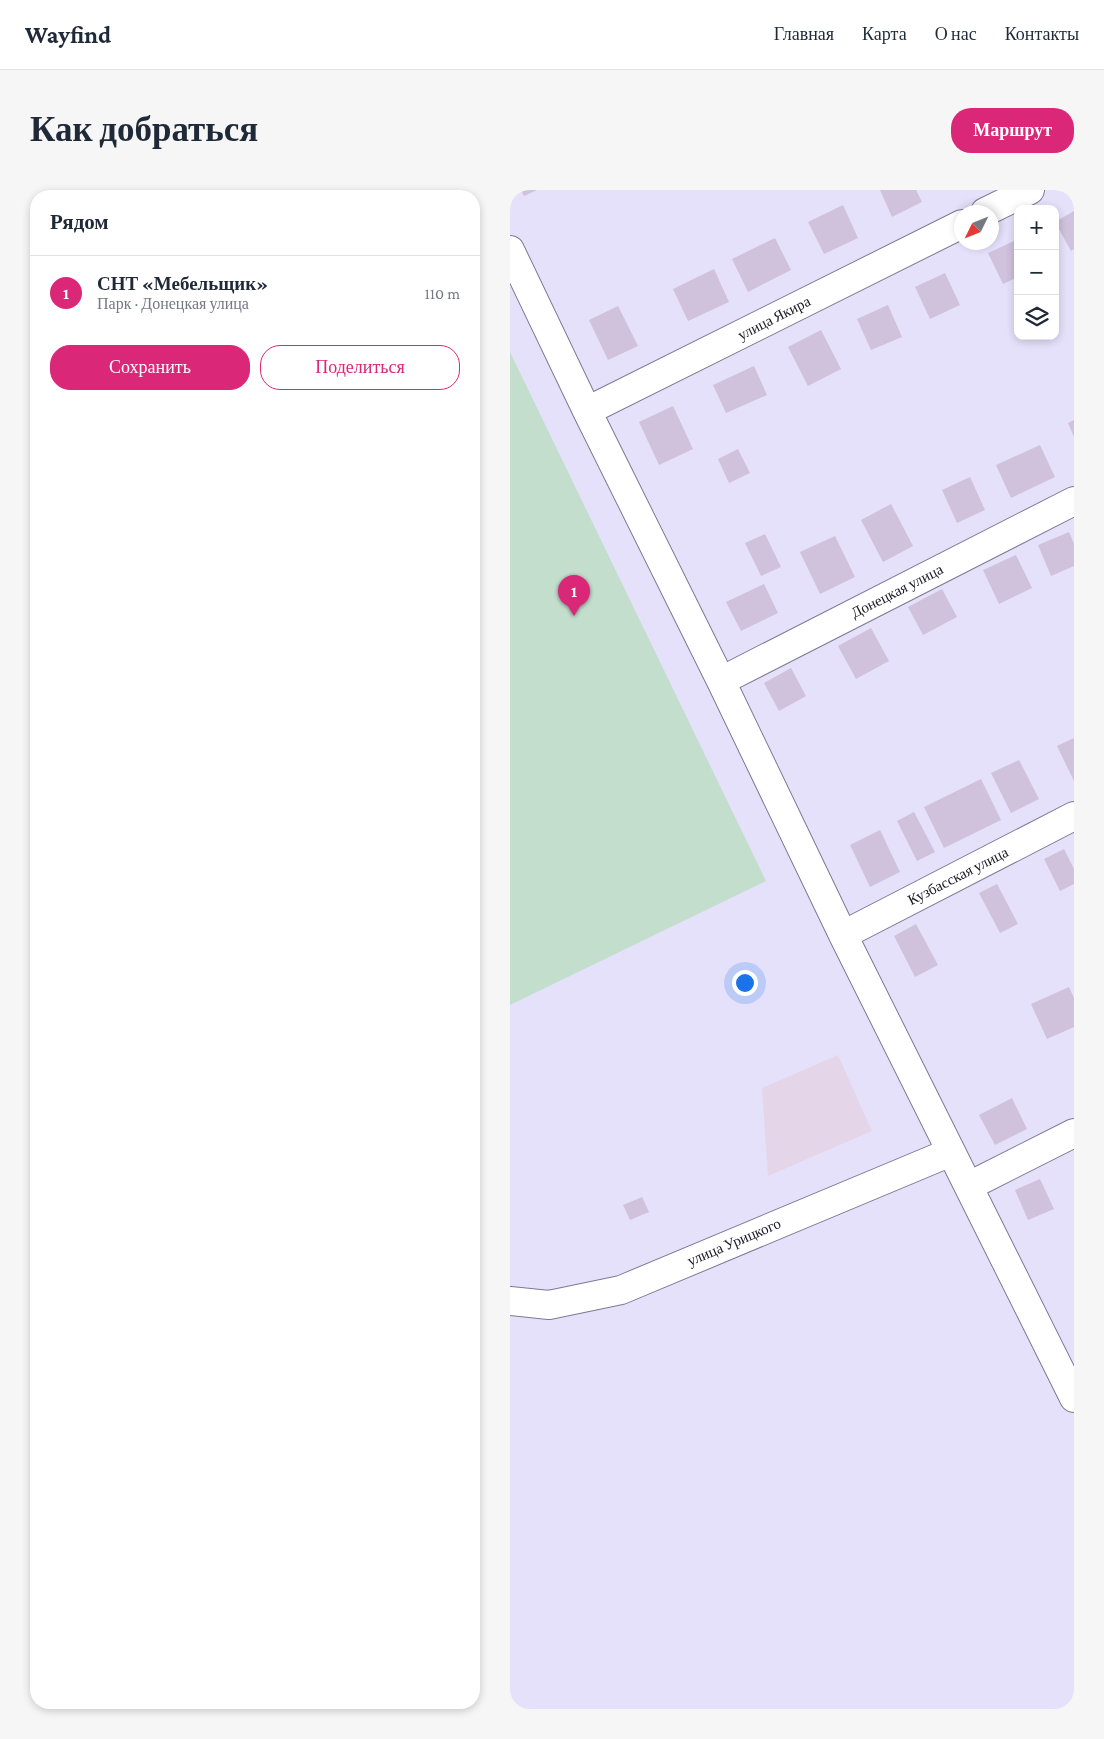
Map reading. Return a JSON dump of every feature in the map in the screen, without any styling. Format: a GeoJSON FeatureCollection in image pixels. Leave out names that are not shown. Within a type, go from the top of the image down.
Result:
{"type":"FeatureCollection","features":[{"type":"Feature","properties":{"kind":"street"},"geometry":{"type":"LineString","coordinates":[[999,205],[1030,190]]}},
{"type":"Feature","properties":{"kind":"street","name":"улица Якира"},"geometry":{"type":"LineString","coordinates":[[587,411],[954,228]]}},
{"type":"Feature","properties":{"kind":"street"},"geometry":{"type":"LineString","coordinates":[[510,250],[843,935],[1074,1398]]}},
{"type":"Feature","properties":{"kind":"street","name":"Донецкая улица"},"geometry":{"type":"LineString","coordinates":[[721,681],[1074,501]]}},
{"type":"Feature","properties":{"kind":"street","name":"Кузбасская улица"},"geometry":{"type":"LineString","coordinates":[[843,935],[1074,816]]}},
{"type":"Feature","properties":{"kind":"street"},"geometry":{"type":"LineString","coordinates":[[969,1186],[1074,1133]]}},
{"type":"Feature","properties":{"kind":"street","name":"улица Урицкого"},"geometry":{"type":"LineString","coordinates":[[510,1301],[549,1305],[621,1290],[951,1152]]}},
{"type":"Feature","properties":{"kind":"shaded area"},"geometry":{"type":"Polygon","coordinates":[[[838,1055],[872,1131],[768,1176],[762,1088],[838,1055]]]}},
{"type":"Feature","properties":{"kind":"green space"},"geometry":{"type":"Polygon","coordinates":[[[510,352],[766,881],[510,1005],[510,352]]]}},
{"type":"Feature","properties":{"kind":"building"},"geometry":{"type":"Polygon","coordinates":[[[521,190],[537,190],[524,196],[521,190]]]}},
{"type":"Feature","properties":{"kind":"building"},"geometry":{"type":"Polygon","coordinates":[[[880,190],[916,190],[922,202],[892,217],[880,190]]]}},
{"type":"Feature","properties":{"kind":"building"},"geometry":{"type":"Polygon","coordinates":[[[843,205],[858,238],[824,254],[808,222],[843,205]]]}},
{"type":"Feature","properties":{"kind":"building"},"geometry":{"type":"Polygon","coordinates":[[[1074,211],[1074,249],[1071,251],[1059,229],[1059,220],[1074,211]]]}},
{"type":"Feature","properties":{"kind":"building"},"geometry":{"type":"Polygon","coordinates":[[[775,238],[791,270],[748,292],[732,259],[775,238]]]}},
{"type":"Feature","properties":{"kind":"building"},"geometry":{"type":"Polygon","coordinates":[[[1014,241],[1014,279],[1003,284],[988,253],[999,250],[999,248],[1014,241]]]}},
{"type":"Feature","properties":{"kind":"building"},"geometry":{"type":"Polygon","coordinates":[[[714,269],[729,302],[688,321],[673,289],[714,269]]]}},
{"type":"Feature","properties":{"kind":"building"},"geometry":{"type":"Polygon","coordinates":[[[945,273],[960,305],[930,319],[915,287],[945,273]]]}},
{"type":"Feature","properties":{"kind":"building"},"geometry":{"type":"Polygon","coordinates":[[[888,305],[902,337],[871,350],[857,319],[888,305]]]}},
{"type":"Feature","properties":{"kind":"building"},"geometry":{"type":"Polygon","coordinates":[[[618,306],[638,346],[608,360],[589,320],[618,306]]]}},
{"type":"Feature","properties":{"kind":"building"},"geometry":{"type":"Polygon","coordinates":[[[821,330],[841,369],[808,386],[788,347],[821,330]]]}},
{"type":"Feature","properties":{"kind":"building"},"geometry":{"type":"Polygon","coordinates":[[[754,366],[767,395],[726,413],[713,385],[754,366]]]}},
{"type":"Feature","properties":{"kind":"building"},"geometry":{"type":"Polygon","coordinates":[[[673,406],[693,449],[659,465],[639,422],[673,406]]]}},
{"type":"Feature","properties":{"kind":"building"},"geometry":{"type":"Polygon","coordinates":[[[1074,420],[1074,437],[1068,423],[1074,420]]]}},
{"type":"Feature","properties":{"kind":"building"},"geometry":{"type":"Polygon","coordinates":[[[1040,445],[1055,477],[1011,498],[996,465],[1040,445]]]}},
{"type":"Feature","properties":{"kind":"building"},"geometry":{"type":"Polygon","coordinates":[[[738,449],[750,473],[729,483],[718,459],[738,449]]]}},
{"type":"Feature","properties":{"kind":"building"},"geometry":{"type":"Polygon","coordinates":[[[970,477],[985,510],[957,523],[942,490],[970,477]]]}},
{"type":"Feature","properties":{"kind":"building"},"geometry":{"type":"Polygon","coordinates":[[[891,504],[913,546],[883,562],[861,520],[891,504]]]}},
{"type":"Feature","properties":{"kind":"building"},"geometry":{"type":"Polygon","coordinates":[[[1069,532],[1074,544],[1074,566],[1051,576],[1038,545],[1069,532]]]}},
{"type":"Feature","properties":{"kind":"building"},"geometry":{"type":"Polygon","coordinates":[[[765,534],[781,567],[761,576],[745,543],[765,534]]]}},
{"type":"Feature","properties":{"kind":"building"},"geometry":{"type":"Polygon","coordinates":[[[835,536],[855,577],[820,594],[800,552],[835,536]]]}},
{"type":"Feature","properties":{"kind":"building"},"geometry":{"type":"Polygon","coordinates":[[[1016,555],[1032,588],[999,604],[983,570],[1016,555]]]}},
{"type":"Feature","properties":{"kind":"building"},"geometry":{"type":"Polygon","coordinates":[[[764,584],[778,613],[741,631],[726,602],[764,584]]]}},
{"type":"Feature","properties":{"kind":"building"},"geometry":{"type":"Polygon","coordinates":[[[942,589],[957,617],[923,635],[908,607],[942,589]]]}},
{"type":"Feature","properties":{"kind":"building"},"geometry":{"type":"Polygon","coordinates":[[[871,628],[889,661],[856,679],[838,646],[871,628]]]}},
{"type":"Feature","properties":{"kind":"building"},"geometry":{"type":"Polygon","coordinates":[[[791,668],[806,696],[779,711],[764,683],[791,668]]]}},
{"type":"Feature","properties":{"kind":"building"},"geometry":{"type":"Polygon","coordinates":[[[1074,738],[1074,781],[1057,746],[1074,738]]]}},
{"type":"Feature","properties":{"kind":"building"},"geometry":{"type":"Polygon","coordinates":[[[1019,760],[1039,799],[1011,813],[991,773],[1019,760]]]}},
{"type":"Feature","properties":{"kind":"building"},"geometry":{"type":"Polygon","coordinates":[[[981,779],[1001,820],[944,848],[924,807],[981,779]]]}},
{"type":"Feature","properties":{"kind":"building"},"geometry":{"type":"Polygon","coordinates":[[[914,812],[935,852],[917,861],[897,821],[914,812]]]}},
{"type":"Feature","properties":{"kind":"building"},"geometry":{"type":"Polygon","coordinates":[[[880,830],[900,872],[870,887],[850,845],[880,830]]]}},
{"type":"Feature","properties":{"kind":"building"},"geometry":{"type":"Polygon","coordinates":[[[1064,849],[1074,869],[1074,884],[1060,891],[1044,859],[1064,849]]]}},
{"type":"Feature","properties":{"kind":"building"},"geometry":{"type":"Polygon","coordinates":[[[997,884],[1018,924],[1000,933],[979,893],[997,884]]]}},
{"type":"Feature","properties":{"kind":"building"},"geometry":{"type":"Polygon","coordinates":[[[916,924],[938,965],[915,977],[894,936],[916,924]]]}},
{"type":"Feature","properties":{"kind":"building"},"geometry":{"type":"Polygon","coordinates":[[[1069,987],[1074,998],[1074,1027],[1047,1039],[1031,1004],[1069,987]]]}},
{"type":"Feature","properties":{"kind":"building"},"geometry":{"type":"Polygon","coordinates":[[[1012,1098],[1027,1129],[995,1145],[979,1115],[1012,1098]]]}},
{"type":"Feature","properties":{"kind":"building"},"geometry":{"type":"Polygon","coordinates":[[[1040,1179],[1054,1209],[1028,1220],[1015,1190],[1040,1179]]]}},
{"type":"Feature","properties":{"kind":"building"},"geometry":{"type":"Polygon","coordinates":[[[642,1197],[649,1212],[630,1220],[623,1205],[642,1197]]]}},
{"type":"Feature","properties":{"kind":"place","name":"СНТ «Мебельщик»"},"geometry":{"type":"Point","coordinates":[574,616]}}]}
